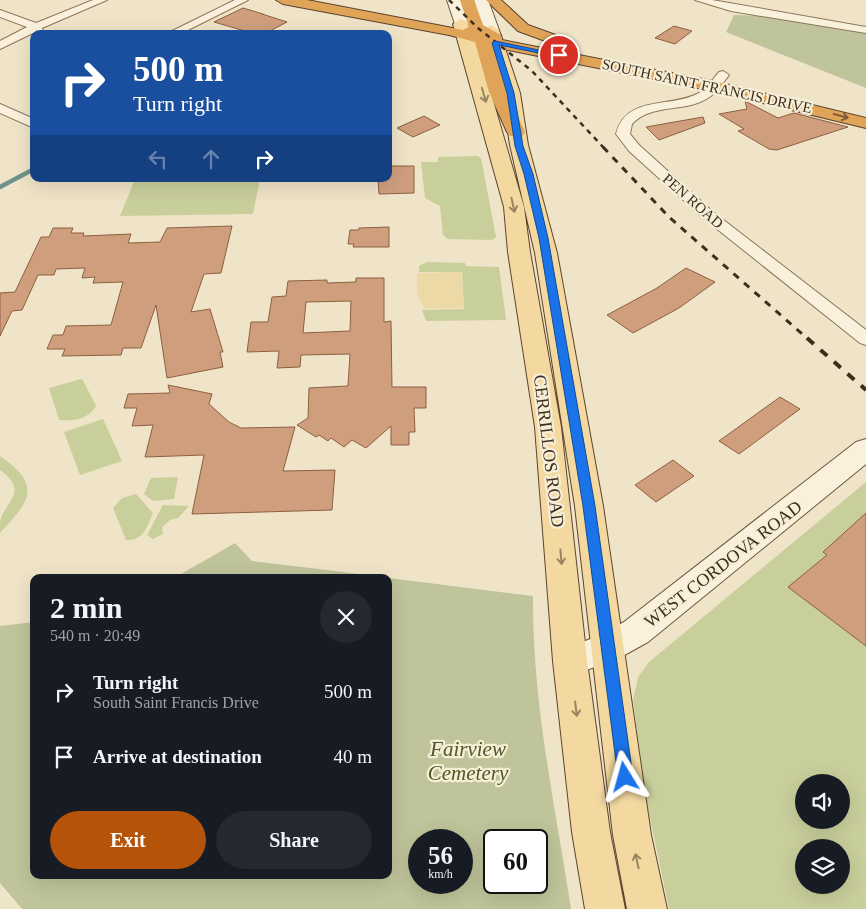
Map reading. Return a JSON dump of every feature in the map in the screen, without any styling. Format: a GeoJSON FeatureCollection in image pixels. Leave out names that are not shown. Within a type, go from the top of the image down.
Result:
{"type":"FeatureCollection","features":[{"type":"Feature","properties":{"kind":"highway"},"geometry":{"type":"LineString","coordinates":[[283,0],[333,13],[434,34],[462,43],[477,35]]}},
{"type":"Feature","properties":{"kind":"highway"},"geometry":{"type":"LineString","coordinates":[[339,0],[418,16],[477,35]]}},
{"type":"Feature","properties":{"kind":"highway"},"geometry":{"type":"LineString","coordinates":[[493,0],[508,16],[528,31],[592,49]]}},
{"type":"Feature","properties":{"kind":"highway"},"geometry":{"type":"LineString","coordinates":[[418,16],[434,16],[451,12],[459,1]]}},
{"type":"Feature","properties":{"kind":"highway","name":"SOUTH SAINT FRANCIS DRIVE"},"geometry":{"type":"LineString","coordinates":[[477,35],[592,49],[718,80],[866,123]]}},
{"type":"Feature","properties":{"kind":"highway","name":"SOUTH SAINT FRANCIS DRIVE"},"geometry":{"type":"LineString","coordinates":[[477,35],[536,51],[718,80],[866,109]]}},
{"type":"Feature","properties":{"kind":"main road","name":"CERRILLOS ROAD"},"geometry":{"type":"LineString","coordinates":[[482,0],[477,35],[514,206],[542,386],[555,491],[570,661],[591,832],[604,909]]}},
{"type":"Feature","properties":{"kind":"main road","name":"CERRILLOS ROAD"},"geometry":{"type":"LineString","coordinates":[[459,1],[511,93],[516,132],[540,224],[589,506],[632,835],[647,909]]}},
{"type":"Feature","properties":{"kind":"main road"},"geometry":{"type":"LineString","coordinates":[[542,386],[569,385]]}},
{"type":"Feature","properties":{"kind":"main road","name":"WEST CORDOVA ROAD"},"geometry":{"type":"LineString","coordinates":[[570,661],[607,648],[636,632],[866,449]]}},
{"type":"Feature","properties":{"kind":"street"},"geometry":{"type":"LineString","coordinates":[[0,13],[37,30],[102,0]]}},
{"type":"Feature","properties":{"kind":"street"},"geometry":{"type":"LineString","coordinates":[[179,30],[242,0]]}},
{"type":"Feature","properties":{"kind":"street"},"geometry":{"type":"LineString","coordinates":[[700,0],[731,8],[866,30]]}},
{"type":"Feature","properties":{"kind":"street"},"geometry":{"type":"LineString","coordinates":[[731,8],[742,0]]}},
{"type":"Feature","properties":{"kind":"street"},"geometry":{"type":"LineString","coordinates":[[0,46],[30,33]]}},
{"type":"Feature","properties":{"kind":"street","name":"PEN ROAD"},"geometry":{"type":"LineString","coordinates":[[718,80],[702,97],[693,101],[653,108],[634,115],[624,124],[623,134],[634,148],[707,214],[866,339]]}},
{"type":"Feature","properties":{"kind":"street"},"geometry":{"type":"LineString","coordinates":[[0,108],[30,122]]}},
{"type":"Feature","properties":{"kind":"green space"},"geometry":{"type":"Polygon","coordinates":[[[734,15],[776,16],[866,33],[866,88],[726,32],[734,15]]]}},
{"type":"Feature","properties":{"kind":"green space"},"geometry":{"type":"Polygon","coordinates":[[[477,156],[481,158],[496,237],[492,240],[448,239],[443,235],[440,206],[425,198],[421,162],[438,162],[438,157],[477,156]]]}},
{"type":"Feature","properties":{"kind":"green space"},"geometry":{"type":"Polygon","coordinates":[[[134,182],[259,182],[253,214],[120,216],[134,182]]]}},
{"type":"Feature","properties":{"kind":"green space"},"geometry":{"type":"Polygon","coordinates":[[[427,262],[465,263],[466,266],[499,267],[506,320],[426,321],[422,310],[464,309],[462,272],[419,272],[419,266],[427,262]]]}},
{"type":"Feature","properties":{"kind":"green space"},"geometry":{"type":"Polygon","coordinates":[[[81,379],[96,406],[89,414],[80,419],[59,420],[49,388],[81,379]]]}},
{"type":"Feature","properties":{"kind":"green space"},"geometry":{"type":"Polygon","coordinates":[[[103,419],[122,461],[80,475],[64,432],[103,419]]]}},
{"type":"Feature","properties":{"kind":"green space"},"geometry":{"type":"Polygon","coordinates":[[[0,456],[22,476],[27,484],[27,493],[25,502],[19,511],[0,533],[1,517],[12,499],[14,488],[13,483],[0,470],[0,456]]]}},
{"type":"Feature","properties":{"kind":"green space"},"geometry":{"type":"Polygon","coordinates":[[[178,477],[174,499],[153,501],[144,494],[151,478],[178,477]]]}},
{"type":"Feature","properties":{"kind":"green space"},"geometry":{"type":"Polygon","coordinates":[[[866,482],[866,909],[669,909],[645,794],[633,700],[638,677],[649,662],[866,482]]]}},
{"type":"Feature","properties":{"kind":"green space"},"geometry":{"type":"Polygon","coordinates":[[[136,494],[153,513],[147,528],[141,536],[132,540],[126,540],[113,508],[122,498],[136,494]]]}},
{"type":"Feature","properties":{"kind":"green space"},"geometry":{"type":"Polygon","coordinates":[[[163,505],[189,506],[178,518],[170,520],[162,527],[163,534],[153,539],[147,535],[163,505]]]}},
{"type":"Feature","properties":{"kind":"green space"},"geometry":{"type":"Polygon","coordinates":[[[235,543],[252,561],[359,574],[181,574],[235,543]]]}},
{"type":"Feature","properties":{"kind":"green space","name":"Fairview Cemetery"},"geometry":{"type":"Polygon","coordinates":[[[392,578],[533,596],[536,675],[540,714],[571,909],[22,909],[0,883],[0,626],[30,622],[30,879],[392,879],[392,578]]]}},
{"type":"Feature","properties":{"kind":"sand"},"geometry":{"type":"Polygon","coordinates":[[[461,272],[464,308],[424,309],[417,294],[417,273],[461,272]]]}},
{"type":"Feature","properties":{"kind":"building"},"geometry":{"type":"Polygon","coordinates":[[[243,8],[287,22],[272,30],[241,30],[214,22],[243,8]]]}},
{"type":"Feature","properties":{"kind":"building"},"geometry":{"type":"Polygon","coordinates":[[[674,26],[692,31],[675,44],[655,38],[674,26]]]}},
{"type":"Feature","properties":{"kind":"building"},"geometry":{"type":"Polygon","coordinates":[[[745,101],[778,118],[794,113],[848,127],[777,150],[769,149],[738,131],[744,129],[719,114],[747,109],[745,101]]]}},
{"type":"Feature","properties":{"kind":"building"},"geometry":{"type":"Polygon","coordinates":[[[424,116],[440,125],[413,137],[397,128],[424,116]]]}},
{"type":"Feature","properties":{"kind":"building"},"geometry":{"type":"Polygon","coordinates":[[[703,117],[705,123],[659,140],[646,127],[703,117]]]}},
{"type":"Feature","properties":{"kind":"building"},"geometry":{"type":"Polygon","coordinates":[[[392,166],[414,166],[414,193],[379,194],[378,182],[392,182],[392,166]]]}},
{"type":"Feature","properties":{"kind":"building"},"geometry":{"type":"Polygon","coordinates":[[[232,226],[221,273],[204,274],[191,312],[210,309],[223,352],[220,352],[223,367],[167,378],[156,305],[141,348],[123,348],[121,355],[62,356],[65,349],[47,349],[53,335],[63,335],[66,326],[111,325],[123,282],[93,283],[95,277],[82,278],[85,268],[56,269],[54,275],[38,275],[22,310],[12,311],[0,336],[0,293],[15,292],[41,237],[49,237],[53,228],[73,228],[71,233],[84,233],[83,236],[131,234],[128,243],[160,242],[167,228],[232,226]]]}},
{"type":"Feature","properties":{"kind":"building"},"geometry":{"type":"Polygon","coordinates":[[[389,227],[389,247],[353,247],[354,244],[348,244],[350,230],[389,227]]]}},
{"type":"Feature","properties":{"kind":"building"},"geometry":{"type":"Polygon","coordinates":[[[686,268],[715,282],[679,308],[633,333],[607,315],[657,288],[686,268]]]}},
{"type":"Feature","properties":{"kind":"building"},"geometry":{"type":"Polygon","coordinates":[[[356,278],[384,278],[384,322],[391,321],[392,387],[426,387],[426,408],[414,408],[415,432],[409,432],[409,445],[391,445],[391,426],[366,448],[352,440],[344,447],[331,438],[328,441],[319,435],[316,437],[297,425],[308,418],[309,388],[348,386],[350,354],[301,355],[300,367],[277,368],[279,351],[247,352],[251,322],[268,322],[272,297],[286,296],[288,281],[327,280],[327,283],[356,282],[356,278]],[[351,301],[306,302],[303,333],[350,331],[351,301]]]}},
{"type":"Feature","properties":{"kind":"building"},"geometry":{"type":"Polygon","coordinates":[[[168,385],[212,394],[209,404],[229,422],[241,428],[295,427],[283,471],[335,470],[332,510],[192,514],[204,455],[145,457],[153,425],[132,426],[137,408],[124,408],[128,394],[170,393],[168,385]]]}},
{"type":"Feature","properties":{"kind":"building"},"geometry":{"type":"Polygon","coordinates":[[[780,397],[800,409],[739,454],[719,441],[780,397]]]}},
{"type":"Feature","properties":{"kind":"building"},"geometry":{"type":"Polygon","coordinates":[[[673,460],[694,476],[656,502],[635,485],[673,460]]]}},
{"type":"Feature","properties":{"kind":"building"},"geometry":{"type":"Polygon","coordinates":[[[866,513],[866,646],[788,587],[827,555],[823,552],[866,513]]]}},
{"type":"Feature","properties":{"kind":"waterway"},"geometry":{"type":"LineString","coordinates":[[0,187],[30,171]]}},
{"type":"Feature","properties":{"kind":"railway"},"geometry":{"type":"LineString","coordinates":[[449,0],[478,28],[532,71],[604,148]]}},
{"type":"Feature","properties":{"kind":"railway"},"geometry":{"type":"LineString","coordinates":[[603,147],[669,217],[808,339]]}},
{"type":"Feature","properties":{"kind":"railway"},"geometry":{"type":"LineString","coordinates":[[807,338],[866,390]]}},
{"type":"Feature","properties":{"kind":"route"},"geometry":{"type":"LineString","coordinates":[[559,55],[495,43],[511,93],[519,146],[528,174],[543,238],[589,506],[625,777]]}}]}
